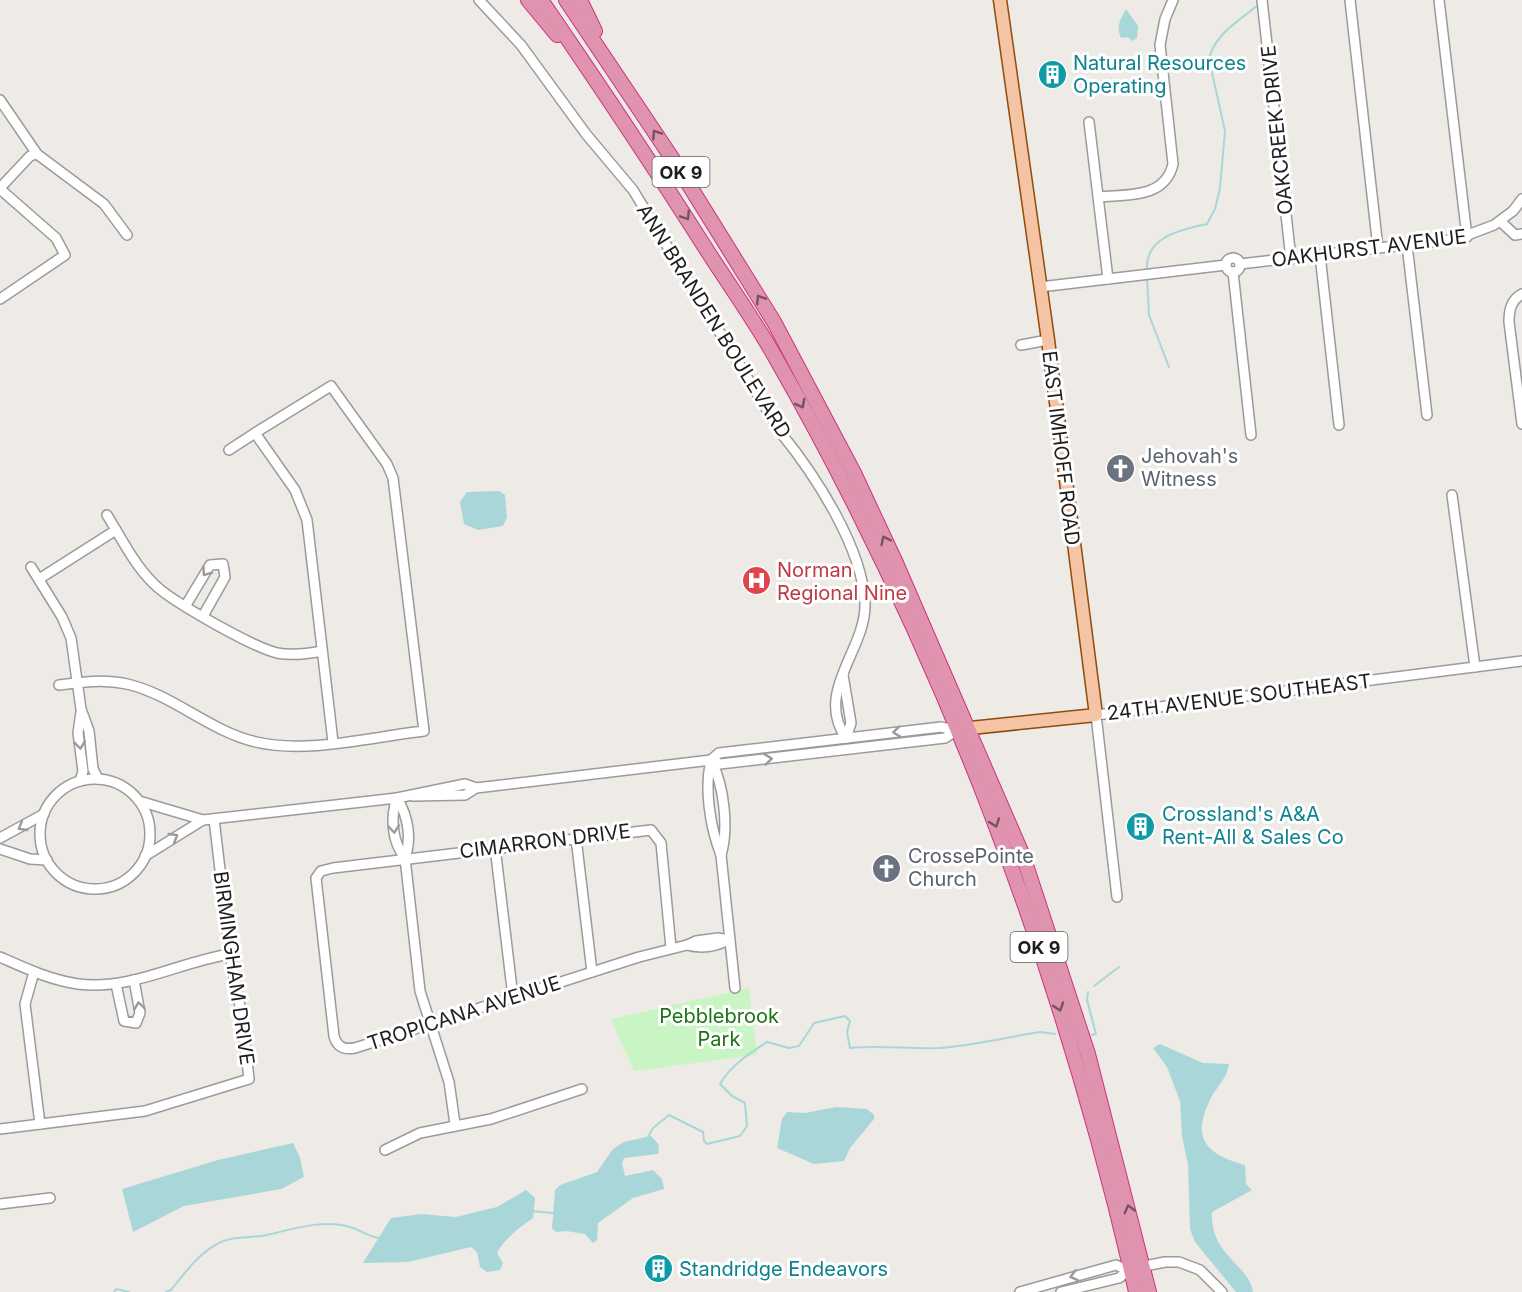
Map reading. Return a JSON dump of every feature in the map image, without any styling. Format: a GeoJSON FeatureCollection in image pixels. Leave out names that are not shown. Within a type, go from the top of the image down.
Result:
{"type":"FeatureCollection","features":[{"type":"Feature","properties":{"kind":"highway"},"geometry":{"type":"LineString","coordinates":[[528,0],[596,80]]}},
{"type":"Feature","properties":{"kind":"highway","name":"OK 9"},"geometry":{"type":"LineString","coordinates":[[541,0],[596,80],[773,353],[910,619],[960,729]]}},
{"type":"Feature","properties":{"kind":"highway","name":"OK 9"},"geometry":{"type":"LineString","coordinates":[[566,0],[691,187],[789,349],[863,493],[960,729],[1063,1021],[1090,1107],[1134,1268],[1136,1292]]}},
{"type":"Feature","properties":{"kind":"highway"},"geometry":{"type":"LineString","coordinates":[[580,0],[611,67]]}},
{"type":"Feature","properties":{"kind":"highway","name":"OK 9"},"geometry":{"type":"LineString","coordinates":[[1134,1268],[1149,1292]]}},
{"type":"Feature","properties":{"kind":"main road","name":"EAST IMHOFF ROAD"},"geometry":{"type":"LineString","coordinates":[[1000,0],[1048,340],[1096,714]]}},
{"type":"Feature","properties":{"kind":"main road","name":"24TH AVENUE SOUTHEAST"},"geometry":{"type":"LineString","coordinates":[[960,729],[1096,714]]}},
{"type":"Feature","properties":{"kind":"street","name":"ANN BRANDEN BOULEVARD"},"geometry":{"type":"LineString","coordinates":[[479,0],[521,45],[586,134],[633,190],[781,433],[808,466],[822,491],[859,568],[864,585],[863,618],[836,694],[836,724],[846,738]]}},
{"type":"Feature","properties":{"kind":"street"},"geometry":{"type":"LineString","coordinates":[[1098,197],[1151,192],[1167,182],[1171,174],[1173,164],[1160,45],[1165,19],[1173,0]]}},
{"type":"Feature","properties":{"kind":"street"},"geometry":{"type":"LineString","coordinates":[[1350,0],[1378,249]]}},
{"type":"Feature","properties":{"kind":"street"},"geometry":{"type":"LineString","coordinates":[[1439,0],[1467,237]]}},
{"type":"Feature","properties":{"kind":"street","name":"OAKCREEK DRIVE"},"geometry":{"type":"LineString","coordinates":[[1263,3],[1291,259]]}},
{"type":"Feature","properties":{"kind":"street"},"geometry":{"type":"LineString","coordinates":[[0,100],[37,154],[104,204],[127,235]]}},
{"type":"Feature","properties":{"kind":"street"},"geometry":{"type":"LineString","coordinates":[[1089,122],[1108,279]]}},
{"type":"Feature","properties":{"kind":"street"},"geometry":{"type":"LineString","coordinates":[[0,299],[65,255],[56,238],[0,188],[30,156],[37,154]]}},
{"type":"Feature","properties":{"kind":"street","name":"OAKHURST AVENUE"},"geometry":{"type":"LineString","coordinates":[[1040,287],[1128,276],[1233,267],[1467,237],[1500,221],[1522,199]]}},
{"type":"Feature","properties":{"kind":"street"},"geometry":{"type":"LineString","coordinates":[[1500,221],[1507,230],[1515,235],[1522,234]]}},
{"type":"Feature","properties":{"kind":"street"},"geometry":{"type":"LineString","coordinates":[[1407,245],[1427,415]]}},
{"type":"Feature","properties":{"kind":"street"},"geometry":{"type":"LineString","coordinates":[[1320,255],[1339,425]]}},
{"type":"Feature","properties":{"kind":"street"},"geometry":{"type":"LineString","coordinates":[[1233,267],[1251,435]]}},
{"type":"Feature","properties":{"kind":"street"},"geometry":{"type":"LineString","coordinates":[[1522,294],[1516,298],[1509,314],[1522,424]]}},
{"type":"Feature","properties":{"kind":"street"},"geometry":{"type":"LineString","coordinates":[[1021,345],[1048,340]]}},
{"type":"Feature","properties":{"kind":"street"},"geometry":{"type":"LineString","coordinates":[[59,685],[78,682],[117,682],[144,689],[225,732],[258,743],[294,747],[424,731],[393,478],[387,464],[331,386],[229,450]]}},
{"type":"Feature","properties":{"kind":"street"},"geometry":{"type":"LineString","coordinates":[[255,433],[296,490],[307,520],[333,742]]}},
{"type":"Feature","properties":{"kind":"street"},"geometry":{"type":"LineString","coordinates":[[1452,495],[1475,667]]}},
{"type":"Feature","properties":{"kind":"street"},"geometry":{"type":"LineString","coordinates":[[107,515],[151,581],[164,593],[203,616],[276,652],[295,654],[322,651]]}},
{"type":"Feature","properties":{"kind":"street"},"geometry":{"type":"LineString","coordinates":[[39,579],[116,530]]}},
{"type":"Feature","properties":{"kind":"street"},"geometry":{"type":"LineString","coordinates":[[186,606],[210,565],[223,564],[225,577],[203,616]]}},
{"type":"Feature","properties":{"kind":"street"},"geometry":{"type":"LineString","coordinates":[[31,567],[67,629],[74,649],[81,709],[88,731],[93,769],[98,779]]}},
{"type":"Feature","properties":{"kind":"street","name":"24TH AVENUE SOUTHEAST"},"geometry":{"type":"LineString","coordinates":[[1096,714],[1522,661]]}},
{"type":"Feature","properties":{"kind":"street","name":"ANN BRANDEN BOULEVARD"},"geometry":{"type":"LineString","coordinates":[[843,675],[851,723],[846,738]]}},
{"type":"Feature","properties":{"kind":"street"},"geometry":{"type":"LineString","coordinates":[[80,781],[83,771],[78,733],[81,709]]}},
{"type":"Feature","properties":{"kind":"street","name":"EAST IMHOFF ROAD"},"geometry":{"type":"LineString","coordinates":[[1096,714],[1117,897]]}},
{"type":"Feature","properties":{"kind":"street","name":"24TH AVENUE SOUTHEAST"},"geometry":{"type":"LineString","coordinates":[[711,760],[719,753],[941,727],[960,729]]}},
{"type":"Feature","properties":{"kind":"street","name":"24TH AVENUE SOUTHEAST"},"geometry":{"type":"LineString","coordinates":[[0,838],[44,814],[59,792],[80,781],[98,779],[120,785],[139,801],[203,820],[413,795],[465,795],[476,788],[711,760],[720,764],[945,738],[960,729]]}},
{"type":"Feature","properties":{"kind":"street"},"geometry":{"type":"LineString","coordinates":[[711,760],[707,775],[715,839],[721,855],[728,940],[735,988]]}},
{"type":"Feature","properties":{"kind":"street"},"geometry":{"type":"LineString","coordinates":[[397,798],[392,810],[397,848],[405,858],[418,976],[430,1023],[450,1082],[455,1124]]}},
{"type":"Feature","properties":{"kind":"street"},"geometry":{"type":"LineString","coordinates":[[139,801],[148,819],[150,832],[145,856]]}},
{"type":"Feature","properties":{"kind":"street"},"geometry":{"type":"LineString","coordinates":[[0,849],[30,859],[47,860],[40,835],[44,814]]}},
{"type":"Feature","properties":{"kind":"street","name":"BIRMINGHAM DRIVE"},"geometry":{"type":"LineString","coordinates":[[0,1129],[145,1111],[249,1079],[242,1017],[230,954],[214,819]]}},
{"type":"Feature","properties":{"kind":"street","name":"24TH AVENUE SOUTHEAST"},"geometry":{"type":"LineString","coordinates":[[47,860],[58,875],[72,884],[101,889],[128,878],[145,856],[203,820]]}},
{"type":"Feature","properties":{"kind":"street","name":"CIMARRON DRIVE"},"geometry":{"type":"LineString","coordinates":[[318,874],[333,868],[405,858],[646,829],[654,832],[661,843],[671,948]]}},
{"type":"Feature","properties":{"kind":"street"},"geometry":{"type":"LineString","coordinates":[[576,838],[592,972]]}},
{"type":"Feature","properties":{"kind":"street"},"geometry":{"type":"LineString","coordinates":[[495,847],[513,997]]}},
{"type":"Feature","properties":{"kind":"street","name":"TROPICANA AVENUE"},"geometry":{"type":"LineString","coordinates":[[318,874],[316,893],[334,1036],[338,1045],[345,1048],[355,1048],[671,948],[696,941],[718,938],[728,940]]}},
{"type":"Feature","properties":{"kind":"street"},"geometry":{"type":"LineString","coordinates":[[0,957],[34,972],[79,984],[116,984],[199,959],[230,954]]}},
{"type":"Feature","properties":{"kind":"street"},"geometry":{"type":"LineString","coordinates":[[34,972],[25,1004],[40,1124]]}},
{"type":"Feature","properties":{"kind":"street"},"geometry":{"type":"LineString","coordinates":[[116,984],[124,1021],[136,1023],[140,1013],[134,980]]}},
{"type":"Feature","properties":{"kind":"street"},"geometry":{"type":"LineString","coordinates":[[385,1150],[420,1133],[455,1124],[491,1119],[582,1089]]}},
{"type":"Feature","properties":{"kind":"street"},"geometry":{"type":"LineString","coordinates":[[0,1204],[50,1198]]}},
{"type":"Feature","properties":{"kind":"street"},"geometry":{"type":"LineString","coordinates":[[1020,1292],[1116,1265],[1134,1268],[1165,1262],[1190,1265],[1208,1276],[1222,1292]]}},
{"type":"Feature","properties":{"kind":"street"},"geometry":{"type":"LineString","coordinates":[[1061,1292],[1119,1278],[1134,1268]]}},
{"type":"Feature","properties":{"kind":"green space","name":"Pebblebrook Park"},"geometry":{"type":"Polygon","coordinates":[[[749,988],[757,1055],[634,1071],[611,1019],[749,988]]]}},
{"type":"Feature","properties":{"kind":"water"},"geometry":{"type":"Polygon","coordinates":[[[1126,9],[1138,26],[1137,38],[1132,41],[1128,37],[1121,38],[1119,30],[1119,23],[1126,9]]]}},
{"type":"Feature","properties":{"kind":"water"},"geometry":{"type":"Polygon","coordinates":[[[499,491],[505,495],[507,517],[503,526],[478,530],[464,524],[460,502],[467,492],[499,491]]]}},
{"type":"Feature","properties":{"kind":"water"},"geometry":{"type":"Polygon","coordinates":[[[1160,1044],[1203,1063],[1229,1064],[1225,1077],[1206,1110],[1202,1122],[1202,1133],[1211,1149],[1219,1155],[1245,1165],[1246,1184],[1252,1190],[1212,1212],[1217,1239],[1245,1274],[1253,1292],[1236,1292],[1195,1242],[1190,1229],[1188,1164],[1182,1136],[1180,1101],[1167,1067],[1153,1048],[1160,1044]]]}},
{"type":"Feature","properties":{"kind":"water"},"geometry":{"type":"Polygon","coordinates":[[[836,1107],[867,1109],[874,1115],[874,1119],[850,1148],[844,1161],[814,1164],[777,1148],[782,1119],[787,1112],[805,1113],[836,1107]]]}},
{"type":"Feature","properties":{"kind":"water"},"geometry":{"type":"Polygon","coordinates":[[[651,1136],[659,1145],[658,1154],[624,1158],[622,1163],[625,1176],[653,1170],[662,1179],[664,1189],[633,1198],[598,1223],[597,1240],[593,1243],[585,1234],[556,1232],[552,1228],[555,1190],[560,1185],[597,1172],[613,1149],[624,1142],[651,1136]]]}},
{"type":"Feature","properties":{"kind":"water"},"geometry":{"type":"Polygon","coordinates":[[[293,1143],[300,1158],[304,1177],[281,1189],[184,1206],[133,1232],[122,1189],[218,1160],[293,1143]]]}},
{"type":"Feature","properties":{"kind":"water"},"geometry":{"type":"Polygon","coordinates":[[[526,1190],[535,1198],[533,1218],[500,1248],[497,1253],[503,1263],[500,1270],[487,1272],[480,1267],[477,1252],[471,1247],[408,1262],[363,1263],[391,1218],[421,1214],[456,1217],[497,1207],[526,1190]]]}},
{"type":"Feature","properties":{"kind":"waterway"},"geometry":{"type":"LineString","coordinates":[[1147,272],[1151,250],[1158,243],[1176,232],[1207,224],[1215,209],[1220,188],[1225,131],[1209,59],[1223,34],[1259,4]]}},
{"type":"Feature","properties":{"kind":"waterway"},"geometry":{"type":"LineString","coordinates":[[1147,278],[1149,315],[1169,367]]}},
{"type":"Feature","properties":{"kind":"waterway"},"geometry":{"type":"LineString","coordinates":[[1094,986],[1119,967]]}},
{"type":"Feature","properties":{"kind":"waterway"},"geometry":{"type":"LineString","coordinates":[[1088,992],[1087,1000],[1096,1034],[1092,1035]]}},
{"type":"Feature","properties":{"kind":"waterway"},"geometry":{"type":"LineString","coordinates":[[648,1137],[653,1128],[669,1115],[703,1132],[704,1141],[707,1144],[740,1136],[747,1126],[745,1103],[732,1096],[720,1084],[724,1077],[735,1065],[767,1042],[789,1048],[799,1046],[814,1023],[845,1016],[850,1021],[847,1032],[850,1048],[938,1048],[1040,1032],[1055,1034]]}},
{"type":"Feature","properties":{"kind":"waterway"},"geometry":{"type":"LineString","coordinates":[[531,1211],[553,1213]]}},
{"type":"Feature","properties":{"kind":"waterway"},"geometry":{"type":"LineString","coordinates":[[166,1292],[171,1290],[203,1253],[229,1239],[261,1236],[319,1224],[350,1227],[380,1238]]}},
{"type":"Feature","properties":{"kind":"waterway"},"geometry":{"type":"LineString","coordinates":[[114,1292],[116,1289],[129,1292]]}},
{"type":"Feature","properties":{"kind":"place","name":"Natural Resources Operating"},"geometry":{"type":"Point","coordinates":[1052,74]}},
{"type":"Feature","properties":{"kind":"place","name":"Jehovah's Witness"},"geometry":{"type":"Point","coordinates":[1120,468]}},
{"type":"Feature","properties":{"kind":"place","name":"Norman Regional Nine"},"geometry":{"type":"Point","coordinates":[756,581]}},
{"type":"Feature","properties":{"kind":"place","name":"Crossland's A&A Rent-All & Sales Co"},"geometry":{"type":"Point","coordinates":[1141,826]}},
{"type":"Feature","properties":{"kind":"place","name":"CrossePointe Church"},"geometry":{"type":"Point","coordinates":[887,868]}},
{"type":"Feature","properties":{"kind":"place","name":"Standridge Endeavors"},"geometry":{"type":"Point","coordinates":[658,1269]}}]}
